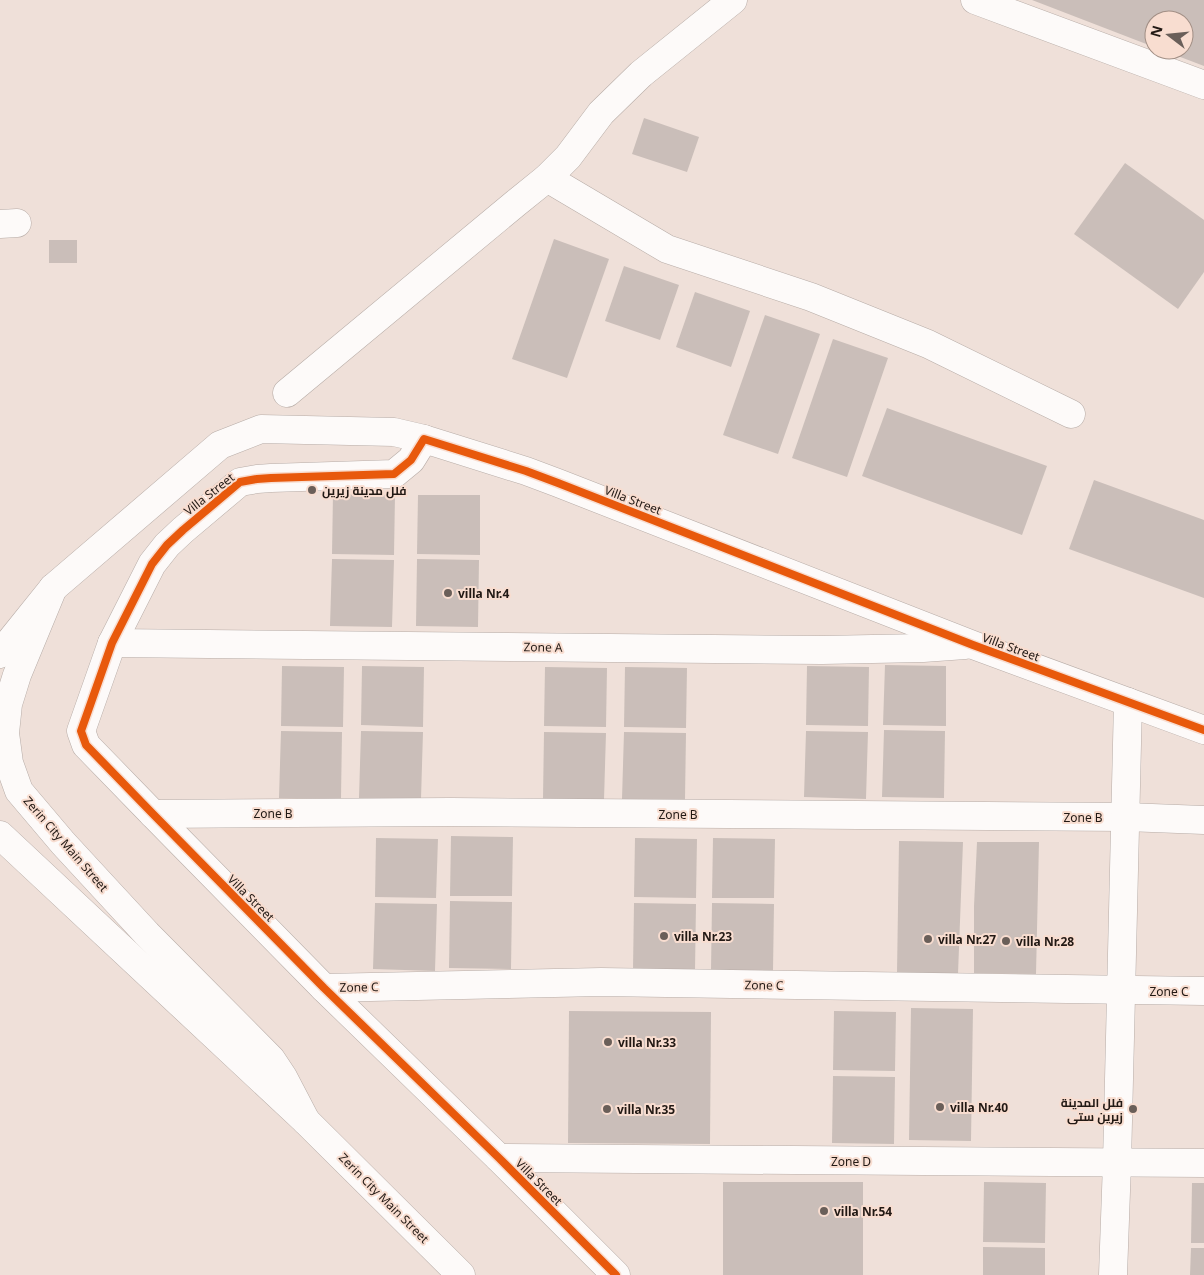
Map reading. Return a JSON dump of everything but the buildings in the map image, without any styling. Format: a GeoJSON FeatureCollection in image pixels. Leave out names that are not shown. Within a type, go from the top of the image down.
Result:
{"type":"FeatureCollection","features":[{"type":"Feature","properties":{"kind":"street"},"geometry":{"type":"LineString","coordinates":[[288,393],[547,178],[568,157],[601,113],[641,74],[733,0]]}},
{"type":"Feature","properties":{"kind":"street"},"geometry":{"type":"LineString","coordinates":[[975,0],[1204,85]]}},
{"type":"Feature","properties":{"kind":"street"},"geometry":{"type":"LineString","coordinates":[[547,178],[667,249],[811,297],[928,344],[1071,414]]}},
{"type":"Feature","properties":{"kind":"street"},"geometry":{"type":"LineString","coordinates":[[0,654],[53,588],[220,445],[262,429],[394,432],[424,439]]}},
{"type":"Feature","properties":{"kind":"street","name":"Villa Street"},"geometry":{"type":"LineString","coordinates":[[616,1275],[324,988],[86,745],[82,731],[112,643],[152,564],[183,530],[240,482],[271,478],[394,474],[410,460],[424,439],[558,483],[973,645],[1204,730]]}},
{"type":"Feature","properties":{"kind":"street","name":"Zerin City Main Street"},"geometry":{"type":"LineString","coordinates":[[53,588],[17,675],[8,704],[5,733],[9,763],[9,789],[63,843],[147,934],[271,1059],[283,1077],[306,1121]]}},
{"type":"Feature","properties":{"kind":"street","name":"Zone A"},"geometry":{"type":"LineString","coordinates":[[112,643],[822,650],[973,645]]}},
{"type":"Feature","properties":{"kind":"street"},"geometry":{"type":"LineString","coordinates":[[1113,1275],[1122,990],[1128,702]]}},
{"type":"Feature","properties":{"kind":"street","name":"Zone B"},"geometry":{"type":"LineString","coordinates":[[153,814],[461,812],[1126,817],[1204,820]]}},
{"type":"Feature","properties":{"kind":"street","name":"Zerin City Main Street"},"geometry":{"type":"LineString","coordinates":[[0,834],[306,1121],[461,1275]]}},
{"type":"Feature","properties":{"kind":"street","name":"Zone C"},"geometry":{"type":"LineString","coordinates":[[324,988],[601,982],[1204,991]]}},
{"type":"Feature","properties":{"kind":"street","name":"Zone D"},"geometry":{"type":"LineString","coordinates":[[499,1158],[1204,1163]]}},
{"type":"Feature","properties":{"kind":"cycle path"},"geometry":{"type":"LineString","coordinates":[[616,1275],[324,988],[86,745],[81,731],[112,643],[152,564],[167,545],[183,530],[240,482],[271,478],[394,474],[411,460],[424,439],[526,471],[973,645],[1204,730]]}},
{"type":"Feature","properties":{"kind":"place","name":"فلل مدينة زيرين"},"geometry":{"type":"Point","coordinates":[312,490]}},
{"type":"Feature","properties":{"kind":"place","name":"villa Nr.4"},"geometry":{"type":"Point","coordinates":[448,593]}},
{"type":"Feature","properties":{"kind":"place","name":"villa Nr.23"},"geometry":{"type":"Point","coordinates":[664,936]}},
{"type":"Feature","properties":{"kind":"place","name":"villa Nr.27"},"geometry":{"type":"Point","coordinates":[928,939]}},
{"type":"Feature","properties":{"kind":"place","name":"villa Nr.28"},"geometry":{"type":"Point","coordinates":[1006,941]}},
{"type":"Feature","properties":{"kind":"place","name":"villa Nr.33"},"geometry":{"type":"Point","coordinates":[608,1042]}},
{"type":"Feature","properties":{"kind":"place","name":"villa Nr.40"},"geometry":{"type":"Point","coordinates":[940,1107]}},
{"type":"Feature","properties":{"kind":"place","name":"villa Nr.35"},"geometry":{"type":"Point","coordinates":[607,1109]}},
{"type":"Feature","properties":{"kind":"place","name":"فلل المدينة زیرین ستی"},"geometry":{"type":"Point","coordinates":[1133,1109]}},
{"type":"Feature","properties":{"kind":"place","name":"villa Nr.54"},"geometry":{"type":"Point","coordinates":[824,1211]}}]}
